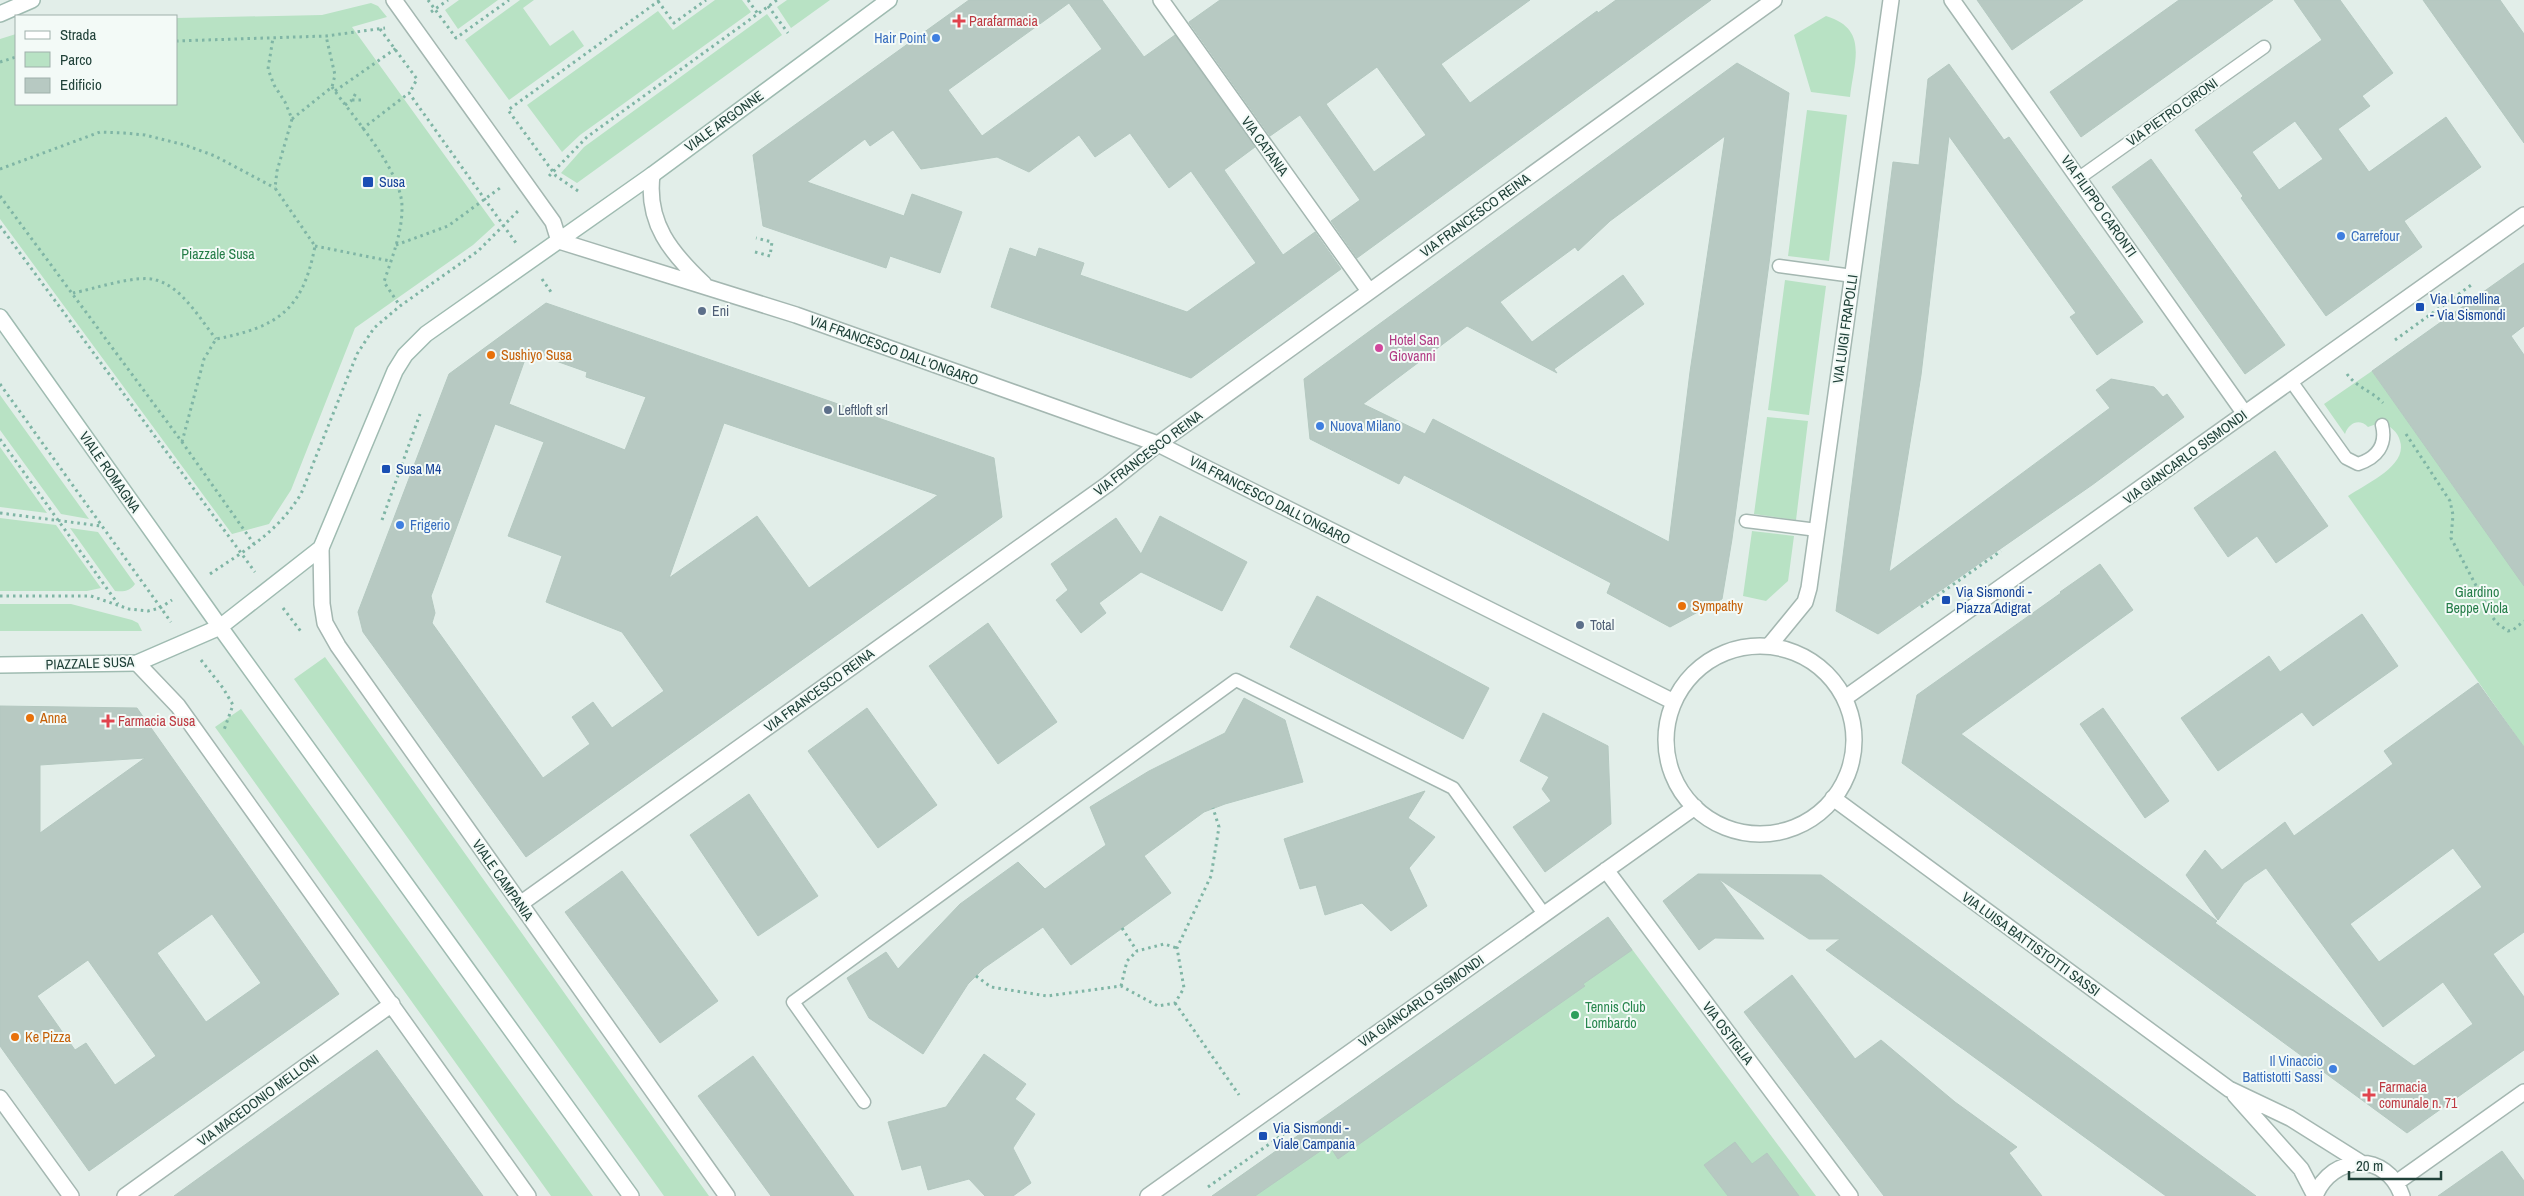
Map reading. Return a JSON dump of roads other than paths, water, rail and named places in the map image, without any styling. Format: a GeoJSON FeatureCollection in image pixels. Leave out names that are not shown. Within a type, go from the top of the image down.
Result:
{"type":"FeatureCollection","features":[{"type":"Feature","properties":{"kind":"street"},"geometry":{"type":"LineString","coordinates":[[0,14],[32,0]]}},
{"type":"Feature","properties":{"kind":"street"},"geometry":{"type":"LineString","coordinates":[[394,0],[553,222],[559,242]]}},
{"type":"Feature","properties":{"kind":"street","name":"VIALE ARGONNE"},"geometry":{"type":"LineString","coordinates":[[559,242],[889,0]]}},
{"type":"Feature","properties":{"kind":"street","name":"VIA CATANIA"},"geometry":{"type":"LineString","coordinates":[[1161,0],[1369,291]]}},
{"type":"Feature","properties":{"kind":"street","name":"VIA FRANCESCO REINA"},"geometry":{"type":"LineString","coordinates":[[520,904],[1099,490],[1158,444],[1774,0]]}},
{"type":"Feature","properties":{"kind":"street","name":"VIA LUIGI FRAPOLLI"},"geometry":{"type":"LineString","coordinates":[[1769,646],[1805,602],[1809,588],[1891,0]]}},
{"type":"Feature","properties":{"kind":"street","name":"VIA FILIPPO CARONTI"},"geometry":{"type":"LineString","coordinates":[[1952,0],[2245,414]]}},
{"type":"Feature","properties":{"kind":"street","name":"VIA FRANCESCO DALL'ONGARO"},"geometry":{"type":"LineString","coordinates":[[652,175],[650,195],[655,218],[666,240],[682,263],[707,286]]}},
{"type":"Feature","properties":{"kind":"street","name":"VIA GIANCARLO SISMONDI"},"geometry":{"type":"LineString","coordinates":[[1845,698],[2524,215]]}},
{"type":"Feature","properties":{"kind":"street","name":"VIA FRANCESCO DALL'ONGARO"},"geometry":{"type":"LineString","coordinates":[[559,242],[707,286],[805,318],[1158,444],[1674,702]]}},
{"type":"Feature","properties":{"kind":"street","name":"PIAZZALE SUSA"},"geometry":{"type":"LineString","coordinates":[[0,666],[137,664],[220,627],[321,548],[395,371],[405,355],[426,334],[559,242]]}},
{"type":"Feature","properties":{"kind":"street","name":"VIALE ROMAGNA"},"geometry":{"type":"LineString","coordinates":[[0,317],[220,627]]}},
{"type":"Feature","properties":{"kind":"street","name":"VIALE CAMPANIA"},"geometry":{"type":"LineString","coordinates":[[321,548],[322,604],[325,624],[338,646],[727,1196]]}},
{"type":"Feature","properties":{"kind":"street"},"geometry":{"type":"LineString","coordinates":[[220,627],[631,1196]]}},
{"type":"Feature","properties":{"kind":"street"},"geometry":{"type":"LineString","coordinates":[[1752,646],[1786,649],[1815,663],[1827,673],[1845,698],[1854,727],[1852,758],[1848,775],[1833,798],[1819,813],[1805,822],[1777,832],[1759,834],[1727,828],[1712,821],[1694,807],[1677,785],[1666,752],[1668,718],[1674,702],[1693,674],[1720,654],[1752,646]]}},
{"type":"Feature","properties":{"kind":"street"},"geometry":{"type":"LineString","coordinates":[[137,664],[178,706],[215,756],[528,1196]]}},
{"type":"Feature","properties":{"kind":"street","name":"VIA LUISA BATTISTOTTI SASSI"},"geometry":{"type":"LineString","coordinates":[[1833,798],[2229,1089],[2290,1118],[2363,1164],[2385,1172],[2399,1190]]}},
{"type":"Feature","properties":{"kind":"street","name":"VIA GIANCARLO SISMONDI"},"geometry":{"type":"LineString","coordinates":[[1148,1196],[1694,807]]}},
{"type":"Feature","properties":{"kind":"street","name":"VIA OSTIGLIA"},"geometry":{"type":"LineString","coordinates":[[1606,870],[1850,1196]]}},
{"type":"Feature","properties":{"kind":"street","name":"VIA MACEDONIO MELLONI"},"geometry":{"type":"LineString","coordinates":[[125,1196],[392,1004]]}},
{"type":"Feature","properties":{"kind":"street","name":"VIA LUISA BATTISTOTTI SASSI"},"geometry":{"type":"LineString","coordinates":[[2229,1089],[2301,1169],[2315,1196]]}},
{"type":"Feature","properties":{"kind":"street"},"geometry":{"type":"LineString","coordinates":[[2399,1190],[2524,1092]]}},
{"type":"Feature","properties":{"kind":"street"},"geometry":{"type":"LineString","coordinates":[[0,1098],[72,1196]]}},
{"type":"Feature","properties":{"kind":"street","name":"VIA LUISA BATTISTOTTI SASSI"},"geometry":{"type":"LineString","coordinates":[[2315,1196],[2322,1182],[2334,1171],[2348,1165],[2363,1164]]}},
{"type":"Feature","properties":{"kind":"lane","name":"VIA PIETRO CIRONI"},"geometry":{"type":"LineString","coordinates":[[2079,178],[2264,47]]}},
{"type":"Feature","properties":{"kind":"lane"},"geometry":{"type":"LineString","coordinates":[[1779,266],[1853,276]]}},
{"type":"Feature","properties":{"kind":"lane"},"geometry":{"type":"LineString","coordinates":[[2291,381],[2346,458],[2351,462],[2358,464],[2375,456],[2384,440],[2382,425]]}},
{"type":"Feature","properties":{"kind":"lane"},"geometry":{"type":"LineString","coordinates":[[1746,521],[1817,530]]}},
{"type":"Feature","properties":{"kind":"lane"},"geometry":{"type":"LineString","coordinates":[[864,1102],[793,1002],[1236,680],[1453,788],[1544,914]]}},
{"type":"Feature","properties":{"kind":"place","name":"Parafarmacia"},"geometry":{"type":"Point","coordinates":[959,21]}},
{"type":"Feature","properties":{"kind":"place","name":"Hair Point"},"geometry":{"type":"Point","coordinates":[936,38]}},
{"type":"Feature","properties":{"kind":"place","name":"Susa"},"geometry":{"type":"Point","coordinates":[368,182]}},
{"type":"Feature","properties":{"kind":"place","name":"Carrefour"},"geometry":{"type":"Point","coordinates":[2341,236]}},
{"type":"Feature","properties":{"kind":"place","name":"Via Lomellina - Via Sismondi"},"geometry":{"type":"Point","coordinates":[2420,307]}},
{"type":"Feature","properties":{"kind":"place","name":"Eni"},"geometry":{"type":"Point","coordinates":[702,311]}},
{"type":"Feature","properties":{"kind":"place","name":"Hotel San Giovanni"},"geometry":{"type":"Point","coordinates":[1379,348]}},
{"type":"Feature","properties":{"kind":"place","name":"Sushiyo Susa"},"geometry":{"type":"Point","coordinates":[491,355]}},
{"type":"Feature","properties":{"kind":"place","name":"Leftloft srl"},"geometry":{"type":"Point","coordinates":[828,410]}},
{"type":"Feature","properties":{"kind":"place","name":"Nuova Milano"},"geometry":{"type":"Point","coordinates":[1320,426]}},
{"type":"Feature","properties":{"kind":"place","name":"Susa M4"},"geometry":{"type":"Point","coordinates":[386,469]}},
{"type":"Feature","properties":{"kind":"place","name":"Frigerio"},"geometry":{"type":"Point","coordinates":[400,525]}},
{"type":"Feature","properties":{"kind":"place","name":"Via Sismondi - Piazza Adigrat"},"geometry":{"type":"Point","coordinates":[1946,600]}},
{"type":"Feature","properties":{"kind":"place","name":"Sympathy"},"geometry":{"type":"Point","coordinates":[1682,606]}},
{"type":"Feature","properties":{"kind":"place","name":"Total"},"geometry":{"type":"Point","coordinates":[1580,625]}},
{"type":"Feature","properties":{"kind":"place","name":"Anna"},"geometry":{"type":"Point","coordinates":[30,718]}},
{"type":"Feature","properties":{"kind":"place","name":"Farmacia Susa"},"geometry":{"type":"Point","coordinates":[108,721]}},
{"type":"Feature","properties":{"kind":"place","name":"Tennis Club Lombardo"},"geometry":{"type":"Point","coordinates":[1575,1015]}},
{"type":"Feature","properties":{"kind":"place","name":"Ke Pizza"},"geometry":{"type":"Point","coordinates":[15,1037]}},
{"type":"Feature","properties":{"kind":"place","name":"Il Vinaccio Battistotti Sassi"},"geometry":{"type":"Point","coordinates":[2333,1069]}},
{"type":"Feature","properties":{"kind":"place","name":"Farmacia comunale n. 71"},"geometry":{"type":"Point","coordinates":[2369,1095]}},
{"type":"Feature","properties":{"kind":"place","name":"Via Sismondi - Viale Campania"},"geometry":{"type":"Point","coordinates":[1263,1136]}},
{"type":"Feature","properties":{"kind":"park label","name":"Piazzale Susa"},"geometry":{"type":"Point","coordinates":[218,254]}},
{"type":"Feature","properties":{"kind":"park label","name":"Giardino Beppe Viola"},"geometry":{"type":"Point","coordinates":[2477,600]}}]}
